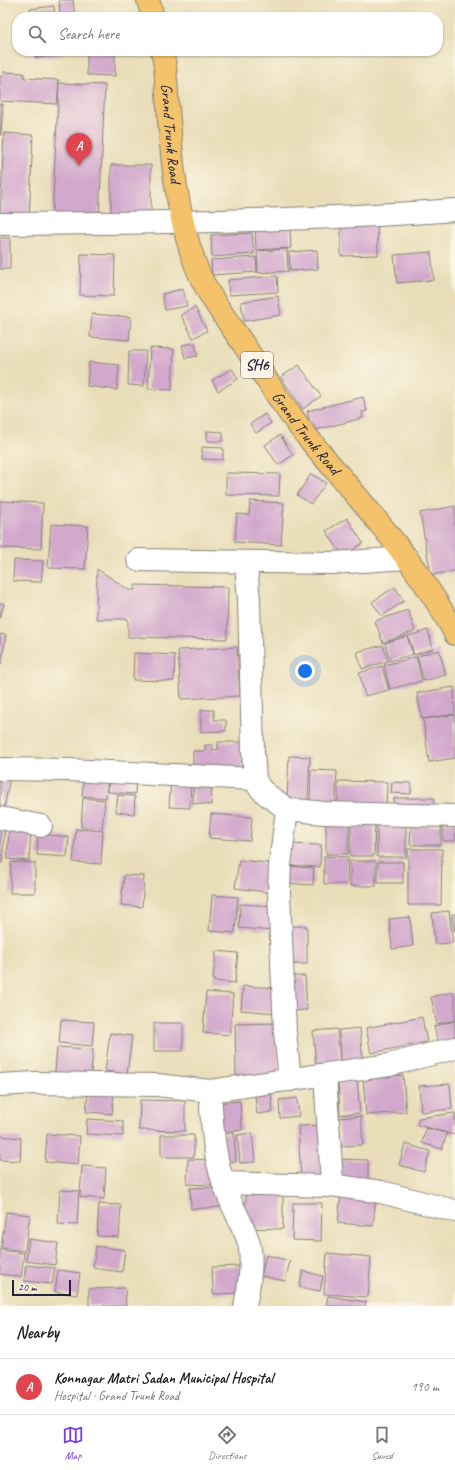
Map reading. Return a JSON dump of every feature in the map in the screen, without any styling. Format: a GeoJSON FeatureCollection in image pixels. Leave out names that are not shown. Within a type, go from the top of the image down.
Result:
{"type":"FeatureCollection","features":[{"type":"Feature","properties":{"kind":"main road"},"geometry":{"type":"LineString","coordinates":[[148,0],[152,12]]}},
{"type":"Feature","properties":{"kind":"main road","name":"Grand Trunk Road"},"geometry":{"type":"LineString","coordinates":[[163,56],[176,195],[197,267],[217,305],[272,388],[313,444],[407,558],[436,600],[455,634]]}},
{"type":"Feature","properties":{"kind":"street"},"geometry":{"type":"LineString","coordinates":[[0,224],[183,223],[255,219],[324,219],[455,210]]}},
{"type":"Feature","properties":{"kind":"street"},"geometry":{"type":"LineString","coordinates":[[138,560],[246,563],[333,563],[407,558]]}},
{"type":"Feature","properties":{"kind":"street"},"geometry":{"type":"LineString","coordinates":[[246,563],[249,601],[253,752],[255,779],[259,787],[287,809],[324,813],[455,816]]}},
{"type":"Feature","properties":{"kind":"street"},"geometry":{"type":"LineString","coordinates":[[0,769],[68,770],[255,779]]}},
{"type":"Feature","properties":{"kind":"street"},"geometry":{"type":"LineString","coordinates":[[287,809],[280,865],[279,892],[285,1032],[290,1080]]}},
{"type":"Feature","properties":{"kind":"street"},"geometry":{"type":"LineString","coordinates":[[0,818],[41,826]]}},
{"type":"Feature","properties":{"kind":"street"},"geometry":{"type":"LineString","coordinates":[[0,1084],[34,1083],[157,1085],[210,1091],[389,1065],[455,1048]]}},
{"type":"Feature","properties":{"kind":"street"},"geometry":{"type":"LineString","coordinates":[[325,1075],[333,1180],[330,1185]]}},
{"type":"Feature","properties":{"kind":"street"},"geometry":{"type":"LineString","coordinates":[[210,1091],[215,1145],[223,1183],[248,1240],[250,1252],[249,1286],[245,1306]]}},
{"type":"Feature","properties":{"kind":"street"},"geometry":{"type":"LineString","coordinates":[[223,1183],[330,1185],[381,1192],[455,1212]]}},
{"type":"Feature","properties":{"kind":"building"},"geometry":{"type":"Polygon","coordinates":[[[59,0],[73,0],[74,12],[60,12],[59,0]]]}},
{"type":"Feature","properties":{"kind":"building"},"geometry":{"type":"Polygon","coordinates":[[[54,6],[55,12],[30,12],[30,9],[54,6]]]}},
{"type":"Feature","properties":{"kind":"building"},"geometry":{"type":"Polygon","coordinates":[[[35,56],[54,56],[35,58],[35,56]]]}},
{"type":"Feature","properties":{"kind":"building"},"geometry":{"type":"Polygon","coordinates":[[[87,56],[115,56],[115,76],[87,75],[87,56]]]}},
{"type":"Feature","properties":{"kind":"building"},"geometry":{"type":"Polygon","coordinates":[[[3,72],[24,73],[24,78],[59,80],[57,104],[0,101],[0,76],[2,76],[3,72]]]}},
{"type":"Feature","properties":{"kind":"building"},"geometry":{"type":"Polygon","coordinates":[[[59,83],[105,85],[99,219],[52,217],[59,83]]]}},
{"type":"Feature","properties":{"kind":"building"},"geometry":{"type":"Polygon","coordinates":[[[0,104],[3,104],[1,135],[0,135],[0,104]]]}},
{"type":"Feature","properties":{"kind":"building"},"geometry":{"type":"Polygon","coordinates":[[[4,133],[33,135],[29,219],[0,217],[4,133]]]}},
{"type":"Feature","properties":{"kind":"building"},"geometry":{"type":"Polygon","coordinates":[[[111,165],[151,165],[151,215],[111,215],[111,165]]]}},
{"type":"Feature","properties":{"kind":"building"},"geometry":{"type":"Polygon","coordinates":[[[377,222],[378,255],[341,256],[341,223],[377,222]]]}},
{"type":"Feature","properties":{"kind":"building"},"geometry":{"type":"Polygon","coordinates":[[[290,229],[291,248],[256,250],[255,230],[290,229]]]}},
{"type":"Feature","properties":{"kind":"building"},"geometry":{"type":"Polygon","coordinates":[[[252,233],[254,254],[212,257],[211,235],[252,233]]]}},
{"type":"Feature","properties":{"kind":"building"},"geometry":{"type":"Polygon","coordinates":[[[0,238],[10,238],[10,269],[0,269],[0,238]]]}},
{"type":"Feature","properties":{"kind":"building"},"geometry":{"type":"Polygon","coordinates":[[[287,249],[288,271],[258,273],[257,251],[287,249]]]}},
{"type":"Feature","properties":{"kind":"building"},"geometry":{"type":"Polygon","coordinates":[[[317,250],[318,269],[290,271],[289,252],[317,250]]]}},
{"type":"Feature","properties":{"kind":"building"},"geometry":{"type":"Polygon","coordinates":[[[431,252],[434,280],[397,283],[394,255],[431,252]]]}},
{"type":"Feature","properties":{"kind":"building"},"geometry":{"type":"Polygon","coordinates":[[[81,254],[115,255],[114,296],[80,295],[81,254]]]}},
{"type":"Feature","properties":{"kind":"building"},"geometry":{"type":"Polygon","coordinates":[[[256,257],[257,272],[212,275],[211,260],[256,257]]]}},
{"type":"Feature","properties":{"kind":"building"},"geometry":{"type":"Polygon","coordinates":[[[277,276],[278,292],[229,295],[228,280],[277,276]]]}},
{"type":"Feature","properties":{"kind":"building"},"geometry":{"type":"Polygon","coordinates":[[[183,289],[187,306],[165,310],[162,294],[183,289]]]}},
{"type":"Feature","properties":{"kind":"building"},"geometry":{"type":"Polygon","coordinates":[[[278,296],[281,315],[244,321],[241,302],[278,296]]]}},
{"type":"Feature","properties":{"kind":"building"},"geometry":{"type":"Polygon","coordinates":[[[195,307],[207,331],[193,338],[181,315],[195,307]]]}},
{"type":"Feature","properties":{"kind":"building"},"geometry":{"type":"Polygon","coordinates":[[[92,314],[131,317],[129,340],[90,337],[92,314]]]}},
{"type":"Feature","properties":{"kind":"building"},"geometry":{"type":"Polygon","coordinates":[[[195,343],[198,356],[185,358],[182,345],[195,343]]]}},
{"type":"Feature","properties":{"kind":"building"},"geometry":{"type":"Polygon","coordinates":[[[150,348],[174,349],[172,390],[148,389],[150,348]]]}},
{"type":"Feature","properties":{"kind":"building"},"geometry":{"type":"Polygon","coordinates":[[[129,351],[146,351],[144,386],[128,385],[129,351]]]}},
{"type":"Feature","properties":{"kind":"building"},"geometry":{"type":"Polygon","coordinates":[[[89,362],[119,365],[117,390],[87,386],[89,362]]]}},
{"type":"Feature","properties":{"kind":"building"},"geometry":{"type":"Polygon","coordinates":[[[299,365],[321,396],[303,409],[281,377],[299,365]]]}},
{"type":"Feature","properties":{"kind":"building"},"geometry":{"type":"Polygon","coordinates":[[[232,369],[238,379],[218,391],[212,380],[232,369]]]}},
{"type":"Feature","properties":{"kind":"building"},"geometry":{"type":"Polygon","coordinates":[[[363,397],[367,411],[362,412],[363,418],[312,431],[307,411],[363,397]]]}},
{"type":"Feature","properties":{"kind":"building"},"geometry":{"type":"Polygon","coordinates":[[[265,414],[271,423],[256,433],[250,424],[265,414]]]}},
{"type":"Feature","properties":{"kind":"building"},"geometry":{"type":"Polygon","coordinates":[[[207,431],[223,432],[223,441],[207,441],[207,431]]]}},
{"type":"Feature","properties":{"kind":"building"},"geometry":{"type":"Polygon","coordinates":[[[280,435],[293,455],[278,465],[265,445],[280,435]]]}},
{"type":"Feature","properties":{"kind":"building"},"geometry":{"type":"Polygon","coordinates":[[[202,447],[223,448],[223,460],[202,459],[202,447]]]}},
{"type":"Feature","properties":{"kind":"building"},"geometry":{"type":"Polygon","coordinates":[[[226,473],[280,474],[279,496],[226,495],[226,473]]]}},
{"type":"Feature","properties":{"kind":"building"},"geometry":{"type":"Polygon","coordinates":[[[311,474],[326,483],[311,504],[297,495],[311,474]]]}},
{"type":"Feature","properties":{"kind":"building"},"geometry":{"type":"Polygon","coordinates":[[[0,501],[43,503],[41,549],[0,548],[0,501]]]}},
{"type":"Feature","properties":{"kind":"building"},"geometry":{"type":"Polygon","coordinates":[[[250,501],[284,503],[281,545],[235,542],[237,514],[249,515],[250,501]]]}},
{"type":"Feature","properties":{"kind":"building"},"geometry":{"type":"Polygon","coordinates":[[[455,506],[455,571],[431,575],[420,513],[455,506]]]}},
{"type":"Feature","properties":{"kind":"building"},"geometry":{"type":"Polygon","coordinates":[[[347,518],[363,543],[343,556],[326,531],[347,518]]]}},
{"type":"Feature","properties":{"kind":"building"},"geometry":{"type":"Polygon","coordinates":[[[51,524],[88,526],[85,569],[48,568],[51,524]]]}},
{"type":"Feature","properties":{"kind":"building"},"geometry":{"type":"Polygon","coordinates":[[[14,560],[43,561],[41,582],[13,581],[14,560]]]}},
{"type":"Feature","properties":{"kind":"building"},"geometry":{"type":"Polygon","coordinates":[[[97,569],[129,590],[135,590],[135,585],[228,587],[227,639],[128,637],[128,619],[96,619],[97,569]]]}},
{"type":"Feature","properties":{"kind":"building"},"geometry":{"type":"Polygon","coordinates":[[[395,587],[404,601],[382,616],[372,602],[395,587]]]}},
{"type":"Feature","properties":{"kind":"building"},"geometry":{"type":"Polygon","coordinates":[[[0,603],[4,604],[0,618],[0,603]]]}},
{"type":"Feature","properties":{"kind":"building"},"geometry":{"type":"Polygon","coordinates":[[[408,610],[415,631],[383,643],[375,621],[408,610]]]}},
{"type":"Feature","properties":{"kind":"building"},"geometry":{"type":"Polygon","coordinates":[[[428,630],[433,649],[414,655],[408,636],[428,630]]]}},
{"type":"Feature","properties":{"kind":"building"},"geometry":{"type":"Polygon","coordinates":[[[0,634],[6,635],[1,664],[0,664],[0,634]]]}},
{"type":"Feature","properties":{"kind":"building"},"geometry":{"type":"Polygon","coordinates":[[[407,636],[413,654],[390,661],[385,643],[407,636]]]}},
{"type":"Feature","properties":{"kind":"building"},"geometry":{"type":"Polygon","coordinates":[[[383,645],[388,661],[362,669],[357,652],[383,645]]]}},
{"type":"Feature","properties":{"kind":"building"},"geometry":{"type":"Polygon","coordinates":[[[237,647],[240,696],[181,699],[178,650],[237,647]]]}},
{"type":"Feature","properties":{"kind":"building"},"geometry":{"type":"Polygon","coordinates":[[[439,650],[446,675],[424,681],[417,656],[439,650]]]}},
{"type":"Feature","properties":{"kind":"building"},"geometry":{"type":"Polygon","coordinates":[[[134,653],[175,655],[174,681],[133,680],[134,653]]]}},
{"type":"Feature","properties":{"kind":"building"},"geometry":{"type":"Polygon","coordinates":[[[416,657],[422,681],[390,689],[384,665],[416,657]]]}},
{"type":"Feature","properties":{"kind":"building"},"geometry":{"type":"Polygon","coordinates":[[[382,666],[389,690],[365,696],[359,673],[382,666]]]}},
{"type":"Feature","properties":{"kind":"building"},"geometry":{"type":"Polygon","coordinates":[[[454,687],[455,714],[422,719],[417,693],[454,687]]]}},
{"type":"Feature","properties":{"kind":"building"},"geometry":{"type":"Polygon","coordinates":[[[201,710],[214,710],[214,720],[226,720],[226,731],[201,732],[201,710]]]}},
{"type":"Feature","properties":{"kind":"building"},"geometry":{"type":"Polygon","coordinates":[[[455,715],[455,758],[429,762],[423,719],[455,715]]]}},
{"type":"Feature","properties":{"kind":"building"},"geometry":{"type":"Polygon","coordinates":[[[218,742],[242,742],[242,770],[193,770],[193,751],[205,751],[205,745],[213,745],[213,750],[218,750],[218,742]]]}},
{"type":"Feature","properties":{"kind":"building"},"geometry":{"type":"Polygon","coordinates":[[[289,756],[310,757],[308,800],[287,799],[289,756]]]}},
{"type":"Feature","properties":{"kind":"building"},"geometry":{"type":"Polygon","coordinates":[[[311,770],[337,771],[335,807],[310,806],[311,770]]]}},
{"type":"Feature","properties":{"kind":"building"},"geometry":{"type":"Polygon","coordinates":[[[84,774],[108,776],[106,798],[82,796],[84,774]]]}},
{"type":"Feature","properties":{"kind":"building"},"geometry":{"type":"Polygon","coordinates":[[[109,774],[136,776],[135,794],[108,792],[109,774]]]}},
{"type":"Feature","properties":{"kind":"building"},"geometry":{"type":"Polygon","coordinates":[[[0,775],[10,776],[3,815],[0,814],[0,775]]]}},
{"type":"Feature","properties":{"kind":"building"},"geometry":{"type":"Polygon","coordinates":[[[171,780],[191,782],[190,808],[169,807],[171,780]]]}},
{"type":"Feature","properties":{"kind":"building"},"geometry":{"type":"Polygon","coordinates":[[[194,780],[212,782],[211,805],[193,803],[194,780]]]}},
{"type":"Feature","properties":{"kind":"building"},"geometry":{"type":"Polygon","coordinates":[[[338,781],[387,782],[386,811],[338,809],[338,781]]]}},
{"type":"Feature","properties":{"kind":"building"},"geometry":{"type":"Polygon","coordinates":[[[392,782],[411,783],[411,794],[391,793],[392,782]]]}},
{"type":"Feature","properties":{"kind":"building"},"geometry":{"type":"Polygon","coordinates":[[[118,795],[135,796],[134,814],[116,812],[118,795]]]}},
{"type":"Feature","properties":{"kind":"building"},"geometry":{"type":"Polygon","coordinates":[[[83,798],[105,800],[102,829],[81,827],[83,798]]]}},
{"type":"Feature","properties":{"kind":"building"},"geometry":{"type":"Polygon","coordinates":[[[394,798],[434,798],[434,813],[394,813],[394,798]]]}},
{"type":"Feature","properties":{"kind":"building"},"geometry":{"type":"Polygon","coordinates":[[[211,814],[252,817],[250,841],[209,838],[211,814]]]}},
{"type":"Feature","properties":{"kind":"building"},"geometry":{"type":"Polygon","coordinates":[[[351,819],[375,819],[374,856],[350,856],[351,819]]]}},
{"type":"Feature","properties":{"kind":"building"},"geometry":{"type":"Polygon","coordinates":[[[326,821],[349,821],[348,854],[326,854],[326,821]]]}},
{"type":"Feature","properties":{"kind":"building"},"geometry":{"type":"Polygon","coordinates":[[[443,823],[455,823],[455,841],[443,841],[443,823]]]}},
{"type":"Feature","properties":{"kind":"building"},"geometry":{"type":"Polygon","coordinates":[[[377,825],[406,825],[406,857],[377,857],[377,825]]]}},
{"type":"Feature","properties":{"kind":"building"},"geometry":{"type":"Polygon","coordinates":[[[411,825],[441,826],[441,845],[410,845],[411,825]]]}},
{"type":"Feature","properties":{"kind":"building"},"geometry":{"type":"Polygon","coordinates":[[[0,827],[5,827],[2,863],[0,863],[0,827]]]}},
{"type":"Feature","properties":{"kind":"building"},"geometry":{"type":"Polygon","coordinates":[[[76,829],[103,831],[101,864],[73,862],[76,829]]]}},
{"type":"Feature","properties":{"kind":"building"},"geometry":{"type":"Polygon","coordinates":[[[9,830],[31,831],[29,861],[7,859],[9,830]]]}},
{"type":"Feature","properties":{"kind":"building"},"geometry":{"type":"Polygon","coordinates":[[[38,834],[69,837],[67,857],[37,855],[38,834]]]}},
{"type":"Feature","properties":{"kind":"building"},"geometry":{"type":"Polygon","coordinates":[[[288,844],[321,845],[320,867],[287,865],[288,844]]]}},
{"type":"Feature","properties":{"kind":"building"},"geometry":{"type":"Polygon","coordinates":[[[408,849],[442,849],[441,905],[408,905],[408,849]]]}},
{"type":"Feature","properties":{"kind":"building"},"geometry":{"type":"Polygon","coordinates":[[[324,856],[348,857],[347,884],[324,884],[324,856]]]}},
{"type":"Feature","properties":{"kind":"building"},"geometry":{"type":"Polygon","coordinates":[[[239,860],[278,864],[275,893],[235,888],[239,860]]]}},
{"type":"Feature","properties":{"kind":"building"},"geometry":{"type":"Polygon","coordinates":[[[350,861],[376,861],[376,886],[350,886],[350,861]]]}},
{"type":"Feature","properties":{"kind":"building"},"geometry":{"type":"Polygon","coordinates":[[[11,862],[35,863],[35,893],[10,893],[11,862]]]}},
{"type":"Feature","properties":{"kind":"building"},"geometry":{"type":"Polygon","coordinates":[[[378,862],[403,862],[403,883],[378,883],[378,862]]]}},
{"type":"Feature","properties":{"kind":"building"},"geometry":{"type":"Polygon","coordinates":[[[283,866],[314,868],[313,885],[283,883],[283,866]]]}},
{"type":"Feature","properties":{"kind":"building"},"geometry":{"type":"Polygon","coordinates":[[[124,875],[144,876],[142,907],[121,905],[124,875]]]}},
{"type":"Feature","properties":{"kind":"building"},"geometry":{"type":"Polygon","coordinates":[[[212,895],[238,897],[235,933],[209,931],[212,895]]]}},
{"type":"Feature","properties":{"kind":"building"},"geometry":{"type":"Polygon","coordinates":[[[240,904],[275,906],[273,931],[239,928],[240,904]]]}},
{"type":"Feature","properties":{"kind":"building"},"geometry":{"type":"Polygon","coordinates":[[[449,911],[453,943],[435,944],[432,913],[449,911]]]}},
{"type":"Feature","properties":{"kind":"building"},"geometry":{"type":"Polygon","coordinates":[[[452,914],[455,914],[455,931],[454,931],[452,914]]]}},
{"type":"Feature","properties":{"kind":"building"},"geometry":{"type":"Polygon","coordinates":[[[410,917],[413,946],[392,949],[389,919],[410,917]]]}},
{"type":"Feature","properties":{"kind":"building"},"geometry":{"type":"Polygon","coordinates":[[[287,926],[307,926],[307,964],[286,964],[287,926]]]}},
{"type":"Feature","properties":{"kind":"building"},"geometry":{"type":"Polygon","coordinates":[[[216,951],[238,953],[235,983],[213,981],[216,951]]]}},
{"type":"Feature","properties":{"kind":"building"},"geometry":{"type":"Polygon","coordinates":[[[287,976],[305,976],[307,1010],[288,1011],[287,976]]]}},
{"type":"Feature","properties":{"kind":"building"},"geometry":{"type":"Polygon","coordinates":[[[243,986],[278,988],[276,1013],[241,1010],[243,986]]]}},
{"type":"Feature","properties":{"kind":"building"},"geometry":{"type":"Polygon","coordinates":[[[206,992],[233,994],[230,1035],[203,1033],[206,992]]]}},
{"type":"Feature","properties":{"kind":"building"},"geometry":{"type":"Polygon","coordinates":[[[453,992],[455,1001],[455,1020],[437,1024],[431,997],[453,992]]]}},
{"type":"Feature","properties":{"kind":"building"},"geometry":{"type":"Polygon","coordinates":[[[422,1017],[427,1042],[371,1053],[366,1028],[422,1017]]]}},
{"type":"Feature","properties":{"kind":"building"},"geometry":{"type":"Polygon","coordinates":[[[61,1020],[94,1022],[92,1046],[59,1043],[61,1020]]]}},
{"type":"Feature","properties":{"kind":"building"},"geometry":{"type":"Polygon","coordinates":[[[455,1021],[455,1042],[439,1046],[434,1026],[455,1021]]]}},
{"type":"Feature","properties":{"kind":"building"},"geometry":{"type":"Polygon","coordinates":[[[154,1023],[183,1023],[183,1051],[154,1051],[154,1023]]]}},
{"type":"Feature","properties":{"kind":"building"},"geometry":{"type":"Polygon","coordinates":[[[278,1023],[279,1076],[236,1077],[235,1024],[278,1023]]]}},
{"type":"Feature","properties":{"kind":"building"},"geometry":{"type":"Polygon","coordinates":[[[360,1028],[363,1062],[342,1064],[339,1030],[360,1028]]]}},
{"type":"Feature","properties":{"kind":"building"},"geometry":{"type":"Polygon","coordinates":[[[337,1029],[340,1063],[316,1066],[313,1031],[337,1029]]]}},
{"type":"Feature","properties":{"kind":"building"},"geometry":{"type":"Polygon","coordinates":[[[110,1033],[132,1036],[127,1074],[105,1071],[110,1033]]]}},
{"type":"Feature","properties":{"kind":"building"},"geometry":{"type":"Polygon","coordinates":[[[57,1047],[93,1049],[91,1074],[55,1072],[57,1047]]]}},
{"type":"Feature","properties":{"kind":"building"},"geometry":{"type":"Polygon","coordinates":[[[403,1075],[406,1112],[366,1115],[363,1078],[403,1075]]]}},
{"type":"Feature","properties":{"kind":"building"},"geometry":{"type":"Polygon","coordinates":[[[357,1080],[360,1113],[340,1115],[338,1081],[357,1080]]]}},
{"type":"Feature","properties":{"kind":"building"},"geometry":{"type":"Polygon","coordinates":[[[450,1084],[452,1109],[421,1112],[419,1086],[450,1084]]]}},
{"type":"Feature","properties":{"kind":"building"},"geometry":{"type":"Polygon","coordinates":[[[88,1092],[114,1093],[112,1114],[86,1112],[88,1092]]]}},
{"type":"Feature","properties":{"kind":"building"},"geometry":{"type":"Polygon","coordinates":[[[271,1094],[273,1112],[257,1114],[255,1096],[271,1094]]]}},
{"type":"Feature","properties":{"kind":"building"},"geometry":{"type":"Polygon","coordinates":[[[297,1098],[299,1116],[280,1118],[279,1100],[297,1098]]]}},
{"type":"Feature","properties":{"kind":"building"},"geometry":{"type":"Polygon","coordinates":[[[140,1100],[185,1101],[185,1131],[139,1130],[140,1100]]]}},
{"type":"Feature","properties":{"kind":"building"},"geometry":{"type":"Polygon","coordinates":[[[240,1101],[242,1130],[220,1132],[217,1103],[240,1101]]]}},
{"type":"Feature","properties":{"kind":"building"},"geometry":{"type":"Polygon","coordinates":[[[455,1113],[455,1135],[417,1125],[419,1118],[455,1113]]]}},
{"type":"Feature","properties":{"kind":"building"},"geometry":{"type":"Polygon","coordinates":[[[361,1116],[363,1145],[341,1146],[338,1118],[361,1116]]]}},
{"type":"Feature","properties":{"kind":"building"},"geometry":{"type":"Polygon","coordinates":[[[87,1119],[123,1121],[123,1136],[86,1134],[87,1119]]]}},
{"type":"Feature","properties":{"kind":"building"},"geometry":{"type":"Polygon","coordinates":[[[324,1125],[328,1179],[301,1180],[298,1126],[324,1125]]]}},
{"type":"Feature","properties":{"kind":"building"},"geometry":{"type":"Polygon","coordinates":[[[426,1128],[447,1133],[442,1149],[422,1143],[426,1128]]]}},
{"type":"Feature","properties":{"kind":"building"},"geometry":{"type":"Polygon","coordinates":[[[234,1133],[236,1161],[221,1162],[219,1135],[234,1133]]]}},
{"type":"Feature","properties":{"kind":"building"},"geometry":{"type":"Polygon","coordinates":[[[252,1133],[255,1162],[240,1163],[237,1135],[252,1133]]]}},
{"type":"Feature","properties":{"kind":"building"},"geometry":{"type":"Polygon","coordinates":[[[47,1134],[80,1136],[78,1165],[45,1162],[47,1134]]]}},
{"type":"Feature","properties":{"kind":"building"},"geometry":{"type":"Polygon","coordinates":[[[161,1135],[194,1135],[194,1157],[161,1157],[161,1135]]]}},
{"type":"Feature","properties":{"kind":"building"},"geometry":{"type":"Polygon","coordinates":[[[0,1136],[21,1138],[20,1161],[0,1160],[0,1136]]]}},
{"type":"Feature","properties":{"kind":"building"},"geometry":{"type":"Polygon","coordinates":[[[405,1144],[430,1151],[424,1172],[399,1165],[405,1144]]]}},
{"type":"Feature","properties":{"kind":"building"},"geometry":{"type":"Polygon","coordinates":[[[188,1159],[213,1160],[213,1185],[187,1184],[188,1159]]]}},
{"type":"Feature","properties":{"kind":"building"},"geometry":{"type":"Polygon","coordinates":[[[336,1159],[368,1160],[368,1181],[336,1180],[336,1159]]]}},
{"type":"Feature","properties":{"kind":"building"},"geometry":{"type":"Polygon","coordinates":[[[82,1166],[106,1168],[104,1199],[80,1197],[82,1166]]]}},
{"type":"Feature","properties":{"kind":"building"},"geometry":{"type":"Polygon","coordinates":[[[220,1187],[221,1207],[191,1209],[190,1188],[220,1187]]]}},
{"type":"Feature","properties":{"kind":"building"},"geometry":{"type":"Polygon","coordinates":[[[60,1190],[79,1191],[77,1225],[58,1224],[60,1190]]]}},
{"type":"Feature","properties":{"kind":"building"},"geometry":{"type":"Polygon","coordinates":[[[246,1192],[283,1192],[283,1229],[245,1228],[246,1192]]]}},
{"type":"Feature","properties":{"kind":"building"},"geometry":{"type":"Polygon","coordinates":[[[341,1193],[376,1196],[373,1226],[338,1223],[341,1193]]]}},
{"type":"Feature","properties":{"kind":"building"},"geometry":{"type":"Polygon","coordinates":[[[293,1203],[322,1203],[321,1241],[292,1240],[293,1203]]]}},
{"type":"Feature","properties":{"kind":"building"},"geometry":{"type":"Polygon","coordinates":[[[99,1204],[121,1205],[119,1237],[97,1236],[99,1204]]]}},
{"type":"Feature","properties":{"kind":"building"},"geometry":{"type":"Polygon","coordinates":[[[6,1212],[30,1215],[25,1251],[1,1248],[6,1212]]]}},
{"type":"Feature","properties":{"kind":"building"},"geometry":{"type":"Polygon","coordinates":[[[29,1239],[58,1243],[55,1265],[26,1261],[29,1239]]]}},
{"type":"Feature","properties":{"kind":"building"},"geometry":{"type":"Polygon","coordinates":[[[96,1246],[125,1250],[122,1272],[93,1268],[96,1246]]]}},
{"type":"Feature","properties":{"kind":"building"},"geometry":{"type":"Polygon","coordinates":[[[0,1250],[24,1253],[21,1277],[0,1274],[0,1250]]]}},
{"type":"Feature","properties":{"kind":"building"},"geometry":{"type":"Polygon","coordinates":[[[327,1253],[371,1257],[368,1297],[324,1294],[327,1253]]]}},
{"type":"Feature","properties":{"kind":"building"},"geometry":{"type":"Polygon","coordinates":[[[266,1255],[290,1261],[285,1281],[261,1276],[266,1255]]]}},
{"type":"Feature","properties":{"kind":"building"},"geometry":{"type":"Polygon","coordinates":[[[26,1265],[55,1268],[52,1284],[24,1281],[26,1265]]]}},
{"type":"Feature","properties":{"kind":"building"},"geometry":{"type":"Polygon","coordinates":[[[241,1266],[242,1293],[213,1294],[212,1267],[241,1266]]]}},
{"type":"Feature","properties":{"kind":"building"},"geometry":{"type":"Polygon","coordinates":[[[58,1270],[80,1273],[77,1295],[55,1292],[58,1270]]]}},
{"type":"Feature","properties":{"kind":"building"},"geometry":{"type":"Polygon","coordinates":[[[303,1271],[323,1276],[320,1291],[299,1287],[303,1271]]]}},
{"type":"Feature","properties":{"kind":"building"},"geometry":{"type":"Polygon","coordinates":[[[125,1288],[126,1306],[89,1306],[89,1289],[125,1288]]]}},
{"type":"Feature","properties":{"kind":"building"},"geometry":{"type":"Polygon","coordinates":[[[328,1296],[366,1302],[365,1306],[326,1306],[328,1296]]]}},
{"type":"Feature","properties":{"kind":"place","name":"Konnagar Matri Sadan Municipal Hospital"},"geometry":{"type":"Point","coordinates":[79,166]}}]}
